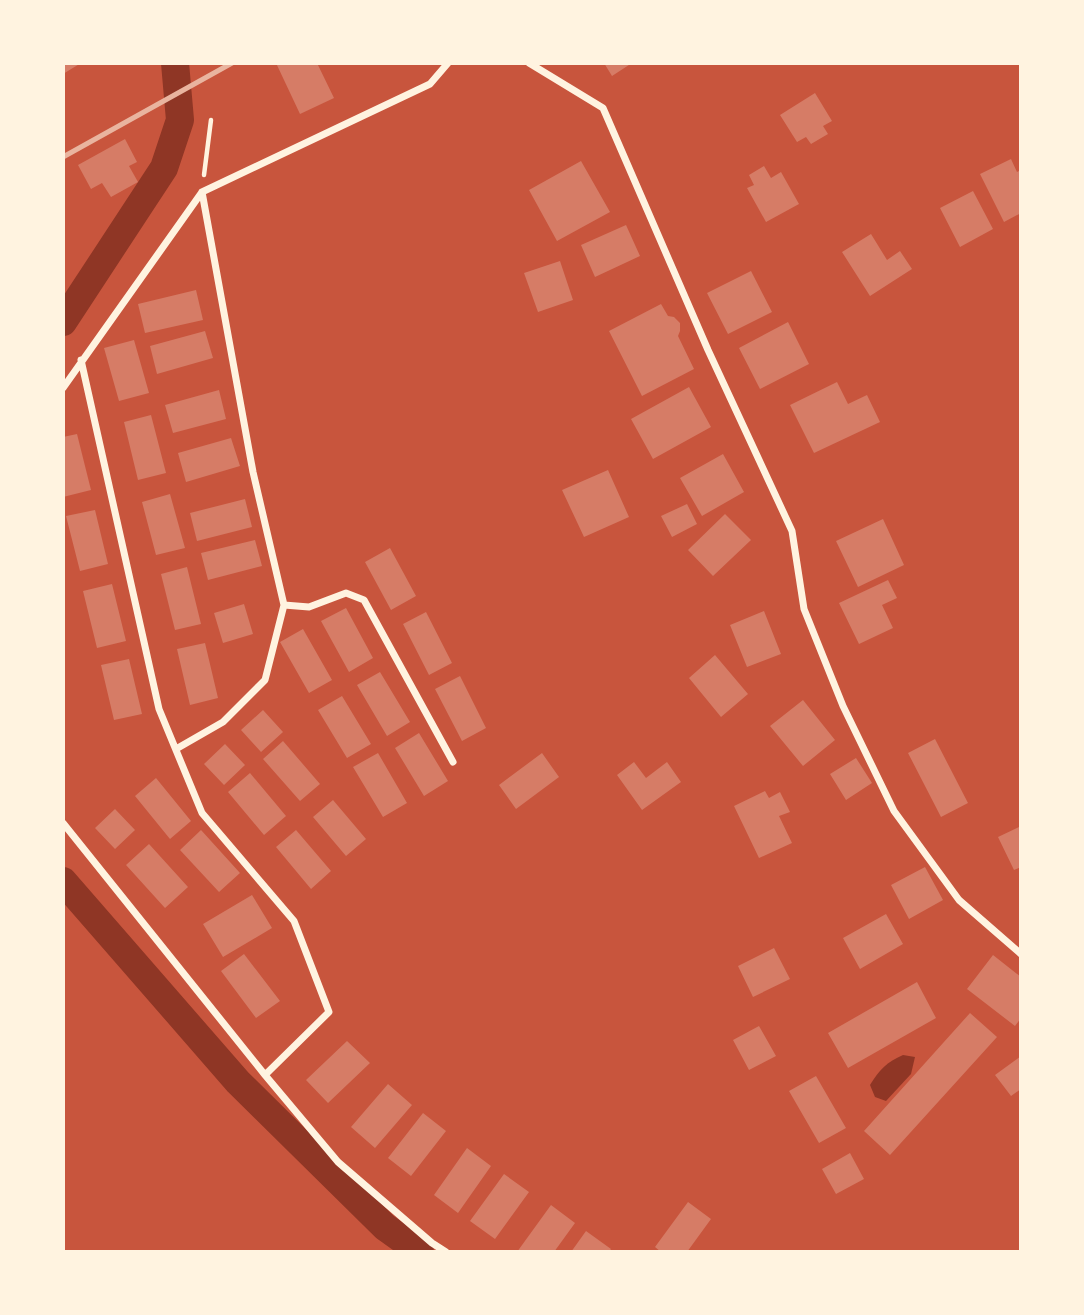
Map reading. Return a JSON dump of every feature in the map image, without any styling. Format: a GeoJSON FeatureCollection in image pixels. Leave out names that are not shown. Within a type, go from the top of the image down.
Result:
{"type":"FeatureCollection","features":[{"type":"Feature","properties":{"kind":"street"},"geometry":{"type":"LineString","coordinates":[[63,387],[202,192],[430,84],[448,63]]}},
{"type":"Feature","properties":{"kind":"street"},"geometry":{"type":"LineString","coordinates":[[529,63],[603,108],[708,350],[792,531],[804,609],[843,706],[888,799],[959,900],[1021,954]]}},
{"type":"Feature","properties":{"kind":"street"},"geometry":{"type":"LineString","coordinates":[[176,749],[223,722],[265,680],[284,605],[253,472],[202,192]]}},
{"type":"Feature","properties":{"kind":"street"},"geometry":{"type":"LineString","coordinates":[[80,360],[159,709],[202,813],[294,921],[329,1012],[265,1075]]}},
{"type":"Feature","properties":{"kind":"street"},"geometry":{"type":"LineString","coordinates":[[284,605],[309,607],[346,593],[364,600],[453,762]]}},
{"type":"Feature","properties":{"kind":"street"},"geometry":{"type":"LineString","coordinates":[[63,823],[338,1162],[446,1252]]}},
{"type":"Feature","properties":{"kind":"path"},"geometry":{"type":"LineString","coordinates":[[202,192],[211,120]]}},
{"type":"Feature","properties":{"kind":"shaded area"},"geometry":{"type":"Polygon","coordinates":[[[903,1055],[915,1057],[911,1074],[886,1101],[875,1097],[870,1085],[873,1080],[888,1064],[903,1055]]]}},
{"type":"Feature","properties":{"kind":"building"},"geometry":{"type":"Polygon","coordinates":[[[63,63],[81,63],[63,74],[63,63]]]}},
{"type":"Feature","properties":{"kind":"building"},"geometry":{"type":"Polygon","coordinates":[[[276,63],[317,63],[334,98],[300,114],[276,63]]]}},
{"type":"Feature","properties":{"kind":"building"},"geometry":{"type":"Polygon","coordinates":[[[604,63],[632,63],[612,76],[604,63]]]}},
{"type":"Feature","properties":{"kind":"building"},"geometry":{"type":"Polygon","coordinates":[[[815,93],[832,121],[823,126],[828,134],[811,144],[806,137],[797,142],[780,115],[815,93]]]}},
{"type":"Feature","properties":{"kind":"building"},"geometry":{"type":"Polygon","coordinates":[[[125,139],[137,162],[129,166],[138,182],[111,197],[102,183],[91,189],[78,165],[125,139]]]}},
{"type":"Feature","properties":{"kind":"building"},"geometry":{"type":"Polygon","coordinates":[[[1011,159],[1017,172],[1021,170],[1021,213],[1004,222],[980,174],[1011,159]]]}},
{"type":"Feature","properties":{"kind":"building"},"geometry":{"type":"Polygon","coordinates":[[[581,161],[610,212],[557,241],[529,190],[581,161]]]}},
{"type":"Feature","properties":{"kind":"building"},"geometry":{"type":"Polygon","coordinates":[[[764,166],[771,178],[781,172],[799,204],[766,222],[747,188],[754,185],[749,175],[764,166]]]}},
{"type":"Feature","properties":{"kind":"building"},"geometry":{"type":"Polygon","coordinates":[[[973,191],[993,229],[960,247],[940,208],[973,191]]]}},
{"type":"Feature","properties":{"kind":"building"},"geometry":{"type":"Polygon","coordinates":[[[626,225],[640,256],[595,277],[581,245],[626,225]]]}},
{"type":"Feature","properties":{"kind":"building"},"geometry":{"type":"Polygon","coordinates":[[[871,234],[887,260],[900,251],[912,269],[870,296],[842,252],[871,234]]]}},
{"type":"Feature","properties":{"kind":"building"},"geometry":{"type":"Polygon","coordinates":[[[560,261],[573,300],[538,312],[524,273],[560,261]]]}},
{"type":"Feature","properties":{"kind":"building"},"geometry":{"type":"Polygon","coordinates":[[[751,271],[772,312],[728,334],[707,293],[751,271]]]}},
{"type":"Feature","properties":{"kind":"building"},"geometry":{"type":"Polygon","coordinates":[[[196,290],[203,320],[145,333],[138,304],[196,290]]]}},
{"type":"Feature","properties":{"kind":"building"},"geometry":{"type":"Polygon","coordinates":[[[661,304],[668,316],[674,317],[680,323],[678,336],[694,369],[642,396],[609,331],[661,304]]]}},
{"type":"Feature","properties":{"kind":"building"},"geometry":{"type":"Polygon","coordinates":[[[788,322],[809,364],[760,389],[739,348],[788,322]]]}},
{"type":"Feature","properties":{"kind":"building"},"geometry":{"type":"Polygon","coordinates":[[[205,331],[213,358],[157,374],[150,346],[205,331]]]}},
{"type":"Feature","properties":{"kind":"building"},"geometry":{"type":"Polygon","coordinates":[[[134,340],[149,393],[119,401],[104,348],[134,340]]]}},
{"type":"Feature","properties":{"kind":"building"},"geometry":{"type":"Polygon","coordinates":[[[837,382],[848,404],[867,395],[880,422],[814,453],[790,405],[837,382]]]}},
{"type":"Feature","properties":{"kind":"building"},"geometry":{"type":"Polygon","coordinates":[[[689,387],[711,427],[653,459],[631,419],[689,387]]]}},
{"type":"Feature","properties":{"kind":"building"},"geometry":{"type":"Polygon","coordinates":[[[219,390],[226,419],[173,433],[165,405],[219,390]]]}},
{"type":"Feature","properties":{"kind":"building"},"geometry":{"type":"Polygon","coordinates":[[[151,415],[166,473],[138,480],[124,422],[151,415]]]}},
{"type":"Feature","properties":{"kind":"building"},"geometry":{"type":"Polygon","coordinates":[[[77,434],[91,490],[63,497],[63,437],[77,434]]]}},
{"type":"Feature","properties":{"kind":"building"},"geometry":{"type":"Polygon","coordinates":[[[231,438],[240,466],[186,482],[178,453],[231,438]]]}},
{"type":"Feature","properties":{"kind":"building"},"geometry":{"type":"Polygon","coordinates":[[[723,454],[744,492],[702,516],[680,478],[723,454]]]}},
{"type":"Feature","properties":{"kind":"building"},"geometry":{"type":"Polygon","coordinates":[[[608,470],[629,517],[584,537],[562,490],[608,470]]]}},
{"type":"Feature","properties":{"kind":"building"},"geometry":{"type":"Polygon","coordinates":[[[170,494],[185,548],[156,555],[142,502],[170,494]]]}},
{"type":"Feature","properties":{"kind":"building"},"geometry":{"type":"Polygon","coordinates":[[[245,499],[252,527],[197,541],[190,513],[245,499]]]}},
{"type":"Feature","properties":{"kind":"building"},"geometry":{"type":"Polygon","coordinates":[[[687,504],[697,524],[672,537],[661,516],[687,504]]]}},
{"type":"Feature","properties":{"kind":"building"},"geometry":{"type":"Polygon","coordinates":[[[95,510],[108,564],[80,571],[66,516],[95,510]]]}},
{"type":"Feature","properties":{"kind":"building"},"geometry":{"type":"Polygon","coordinates":[[[725,514],[751,540],[713,576],[688,550],[725,514]]]}},
{"type":"Feature","properties":{"kind":"building"},"geometry":{"type":"Polygon","coordinates":[[[883,519],[904,565],[858,587],[836,541],[883,519]]]}},
{"type":"Feature","properties":{"kind":"building"},"geometry":{"type":"Polygon","coordinates":[[[255,540],[262,566],[208,580],[201,553],[255,540]]]}},
{"type":"Feature","properties":{"kind":"building"},"geometry":{"type":"Polygon","coordinates":[[[390,548],[416,596],[391,610],[365,562],[390,548]]]}},
{"type":"Feature","properties":{"kind":"building"},"geometry":{"type":"Polygon","coordinates":[[[187,567],[201,624],[175,630],[161,574],[187,567]]]}},
{"type":"Feature","properties":{"kind":"building"},"geometry":{"type":"Polygon","coordinates":[[[888,580],[897,598],[882,605],[893,628],[859,644],[839,603],[888,580]]]}},
{"type":"Feature","properties":{"kind":"building"},"geometry":{"type":"Polygon","coordinates":[[[112,584],[126,641],[97,648],[83,591],[112,584]]]}},
{"type":"Feature","properties":{"kind":"building"},"geometry":{"type":"Polygon","coordinates":[[[244,604],[253,634],[223,643],[214,613],[244,604]]]}},
{"type":"Feature","properties":{"kind":"building"},"geometry":{"type":"Polygon","coordinates":[[[346,608],[373,658],[349,672],[321,621],[346,608]]]}},
{"type":"Feature","properties":{"kind":"building"},"geometry":{"type":"Polygon","coordinates":[[[764,611],[781,654],[747,667],[730,625],[764,611]]]}},
{"type":"Feature","properties":{"kind":"building"},"geometry":{"type":"Polygon","coordinates":[[[426,612],[452,663],[429,675],[403,624],[426,612]]]}},
{"type":"Feature","properties":{"kind":"building"},"geometry":{"type":"Polygon","coordinates":[[[303,629],[332,680],[309,693],[280,642],[303,629]]]}},
{"type":"Feature","properties":{"kind":"building"},"geometry":{"type":"Polygon","coordinates":[[[205,643],[218,698],[190,705],[177,649],[205,643]]]}},
{"type":"Feature","properties":{"kind":"building"},"geometry":{"type":"Polygon","coordinates":[[[715,655],[748,694],[721,717],[689,678],[715,655]]]}},
{"type":"Feature","properties":{"kind":"building"},"geometry":{"type":"Polygon","coordinates":[[[129,659],[142,714],[114,720],[101,665],[129,659]]]}},
{"type":"Feature","properties":{"kind":"building"},"geometry":{"type":"Polygon","coordinates":[[[380,672],[410,722],[387,736],[357,685],[380,672]]]}},
{"type":"Feature","properties":{"kind":"building"},"geometry":{"type":"Polygon","coordinates":[[[460,676],[486,728],[462,741],[435,689],[460,676]]]}},
{"type":"Feature","properties":{"kind":"building"},"geometry":{"type":"Polygon","coordinates":[[[342,696],[371,744],[347,758],[318,710],[342,696]]]}},
{"type":"Feature","properties":{"kind":"building"},"geometry":{"type":"Polygon","coordinates":[[[803,700],[835,740],[803,766],[770,726],[803,700]]]}},
{"type":"Feature","properties":{"kind":"building"},"geometry":{"type":"Polygon","coordinates":[[[263,710],[283,732],[261,752],[241,730],[263,710]]]}},
{"type":"Feature","properties":{"kind":"building"},"geometry":{"type":"Polygon","coordinates":[[[419,733],[448,781],[424,796],[395,748],[419,733]]]}},
{"type":"Feature","properties":{"kind":"building"},"geometry":{"type":"Polygon","coordinates":[[[935,739],[968,803],[941,817],[908,753],[935,739]]]}},
{"type":"Feature","properties":{"kind":"building"},"geometry":{"type":"Polygon","coordinates":[[[283,741],[320,784],[300,801],[263,759],[283,741]]]}},
{"type":"Feature","properties":{"kind":"building"},"geometry":{"type":"Polygon","coordinates":[[[225,744],[245,765],[224,785],[204,764],[225,744]]]}},
{"type":"Feature","properties":{"kind":"building"},"geometry":{"type":"Polygon","coordinates":[[[378,753],[407,803],[383,817],[353,767],[378,753]]]}},
{"type":"Feature","properties":{"kind":"building"},"geometry":{"type":"Polygon","coordinates":[[[542,753],[559,777],[516,809],[499,785],[542,753]]]}},
{"type":"Feature","properties":{"kind":"building"},"geometry":{"type":"Polygon","coordinates":[[[856,758],[872,783],[846,800],[830,774],[856,758]]]}},
{"type":"Feature","properties":{"kind":"building"},"geometry":{"type":"Polygon","coordinates":[[[634,762],[646,778],[667,762],[681,782],[642,810],[617,775],[634,762]]]}},
{"type":"Feature","properties":{"kind":"building"},"geometry":{"type":"Polygon","coordinates":[[[250,773],[286,816],[264,835],[228,792],[250,773]]]}},
{"type":"Feature","properties":{"kind":"building"},"geometry":{"type":"Polygon","coordinates":[[[156,778],[191,821],[170,839],[135,796],[156,778]]]}},
{"type":"Feature","properties":{"kind":"building"},"geometry":{"type":"Polygon","coordinates":[[[765,791],[769,798],[780,792],[790,812],[779,816],[792,843],[759,858],[734,806],[765,791]]]}},
{"type":"Feature","properties":{"kind":"building"},"geometry":{"type":"Polygon","coordinates":[[[333,800],[366,839],[346,856],[313,817],[333,800]]]}},
{"type":"Feature","properties":{"kind":"building"},"geometry":{"type":"Polygon","coordinates":[[[115,809],[135,830],[115,849],[95,828],[115,809]]]}},
{"type":"Feature","properties":{"kind":"building"},"geometry":{"type":"Polygon","coordinates":[[[1021,826],[1021,867],[1014,870],[998,837],[1021,826]]]}},
{"type":"Feature","properties":{"kind":"building"},"geometry":{"type":"Polygon","coordinates":[[[201,830],[240,873],[219,892],[180,850],[201,830]]]}},
{"type":"Feature","properties":{"kind":"building"},"geometry":{"type":"Polygon","coordinates":[[[296,830],[331,871],[311,889],[276,847],[296,830]]]}},
{"type":"Feature","properties":{"kind":"building"},"geometry":{"type":"Polygon","coordinates":[[[149,844],[188,887],[165,908],[126,865],[149,844]]]}},
{"type":"Feature","properties":{"kind":"building"},"geometry":{"type":"Polygon","coordinates":[[[925,867],[943,900],[909,919],[891,885],[925,867]]]}},
{"type":"Feature","properties":{"kind":"building"},"geometry":{"type":"Polygon","coordinates":[[[252,895],[272,928],[223,957],[203,924],[252,895]]]}},
{"type":"Feature","properties":{"kind":"building"},"geometry":{"type":"Polygon","coordinates":[[[886,914],[903,944],[860,969],[843,938],[886,914]]]}},
{"type":"Feature","properties":{"kind":"building"},"geometry":{"type":"Polygon","coordinates":[[[774,948],[790,979],[753,997],[738,966],[774,948]]]}},
{"type":"Feature","properties":{"kind":"building"},"geometry":{"type":"Polygon","coordinates":[[[244,954],[280,1001],[256,1018],[221,971],[244,954]]]}},
{"type":"Feature","properties":{"kind":"building"},"geometry":{"type":"Polygon","coordinates":[[[993,955],[1021,977],[1021,1018],[1015,1026],[967,989],[993,955]]]}},
{"type":"Feature","properties":{"kind":"building"},"geometry":{"type":"Polygon","coordinates":[[[917,982],[936,1018],[848,1068],[828,1033],[917,982]]]}},
{"type":"Feature","properties":{"kind":"building"},"geometry":{"type":"Polygon","coordinates":[[[970,1013],[997,1037],[890,1155],[864,1131],[970,1013]]]}},
{"type":"Feature","properties":{"kind":"building"},"geometry":{"type":"Polygon","coordinates":[[[759,1026],[776,1056],[749,1070],[733,1040],[759,1026]]]}},
{"type":"Feature","properties":{"kind":"building"},"geometry":{"type":"Polygon","coordinates":[[[347,1041],[370,1063],[328,1103],[306,1080],[347,1041]]]}},
{"type":"Feature","properties":{"kind":"building"},"geometry":{"type":"Polygon","coordinates":[[[1021,1056],[1021,1089],[1011,1096],[995,1075],[1021,1056]]]}},
{"type":"Feature","properties":{"kind":"building"},"geometry":{"type":"Polygon","coordinates":[[[816,1076],[846,1128],[819,1143],[789,1091],[816,1076]]]}},
{"type":"Feature","properties":{"kind":"building"},"geometry":{"type":"Polygon","coordinates":[[[388,1084],[412,1105],[375,1148],[351,1127],[388,1084]]]}},
{"type":"Feature","properties":{"kind":"building"},"geometry":{"type":"Polygon","coordinates":[[[423,1113],[446,1131],[411,1176],[388,1158],[423,1113]]]}},
{"type":"Feature","properties":{"kind":"building"},"geometry":{"type":"Polygon","coordinates":[[[467,1148],[491,1166],[458,1213],[434,1195],[467,1148]]]}},
{"type":"Feature","properties":{"kind":"building"},"geometry":{"type":"Polygon","coordinates":[[[850,1153],[864,1179],[836,1194],[822,1169],[850,1153]]]}},
{"type":"Feature","properties":{"kind":"building"},"geometry":{"type":"Polygon","coordinates":[[[504,1174],[529,1192],[495,1239],[470,1221],[504,1174]]]}},
{"type":"Feature","properties":{"kind":"building"},"geometry":{"type":"Polygon","coordinates":[[[688,1202],[711,1219],[687,1252],[661,1252],[655,1247],[688,1202]]]}},
{"type":"Feature","properties":{"kind":"building"},"geometry":{"type":"Polygon","coordinates":[[[551,1205],[575,1223],[554,1252],[517,1252],[551,1205]]]}},
{"type":"Feature","properties":{"kind":"building"},"geometry":{"type":"Polygon","coordinates":[[[586,1231],[611,1249],[609,1252],[571,1252],[586,1231]]]}},
{"type":"Feature","properties":{"kind":"waterway"},"geometry":{"type":"LineString","coordinates":[[63,322],[164,168],[180,120],[175,63]]}},
{"type":"Feature","properties":{"kind":"waterway"},"geometry":{"type":"LineString","coordinates":[[63,881],[238,1082],[385,1227],[420,1252]]}},
{"type":"Feature","properties":{"kind":"railway"},"geometry":{"type":"LineString","coordinates":[[63,157],[232,63]]}}]}
